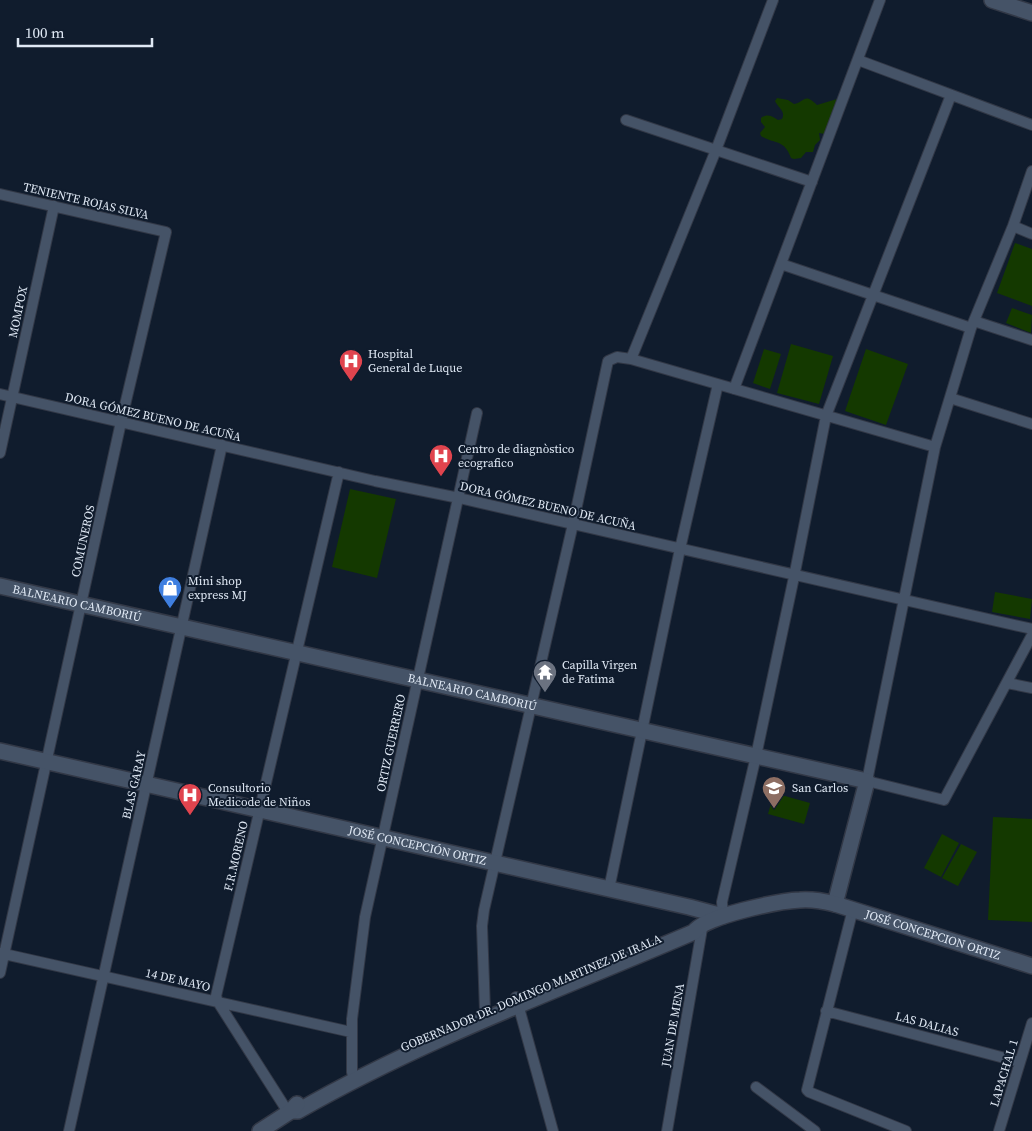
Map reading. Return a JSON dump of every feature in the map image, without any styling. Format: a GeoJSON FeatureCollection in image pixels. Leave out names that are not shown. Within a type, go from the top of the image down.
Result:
{"type":"FeatureCollection","features":[{"type":"Feature","properties":{"kind":"street"},"geometry":{"type":"LineString","coordinates":[[631,359],[716,150],[774,0]]}},
{"type":"Feature","properties":{"kind":"street"},"geometry":{"type":"LineString","coordinates":[[734,389],[880,0]]}},
{"type":"Feature","properties":{"kind":"street"},"geometry":{"type":"LineString","coordinates":[[992,0],[1032,14]]}},
{"type":"Feature","properties":{"kind":"street"},"geometry":{"type":"LineString","coordinates":[[858,60],[1032,125]]}},
{"type":"Feature","properties":{"kind":"street"},"geometry":{"type":"LineString","coordinates":[[723,916],[722,902],[795,575],[826,416],[951,95]]}},
{"type":"Feature","properties":{"kind":"street"},"geometry":{"type":"LineString","coordinates":[[626,120],[812,182]]}},
{"type":"Feature","properties":{"kind":"street"},"geometry":{"type":"LineString","coordinates":[[834,904],[867,781],[935,447],[972,325],[1013,226],[1032,171]]}},
{"type":"Feature","properties":{"kind":"street","name":"TENIENTE ROJAS SILVA"},"geometry":{"type":"LineString","coordinates":[[0,194],[166,232]]}},
{"type":"Feature","properties":{"kind":"street","name":"MOMPOX"},"geometry":{"type":"LineString","coordinates":[[0,453],[54,206]]}},
{"type":"Feature","properties":{"kind":"street"},"geometry":{"type":"LineString","coordinates":[[1013,226],[1032,234]]}},
{"type":"Feature","properties":{"kind":"street","name":"COMUNEROS"},"geometry":{"type":"LineString","coordinates":[[0,973],[2,953],[47,761],[121,422],[166,232]]}},
{"type":"Feature","properties":{"kind":"street"},"geometry":{"type":"LineString","coordinates":[[781,264],[873,296],[972,325],[1032,340]]}},
{"type":"Feature","properties":{"kind":"street"},"geometry":{"type":"LineString","coordinates":[[485,1011],[482,926],[484,910],[573,524],[606,364],[613,357],[631,359],[935,447]]}},
{"type":"Feature","properties":{"kind":"street"},"geometry":{"type":"LineString","coordinates":[[609,889],[680,549],[718,384]]}},
{"type":"Feature","properties":{"kind":"street","name":"DORA GÓMEZ BUENO DE ACUÑA"},"geometry":{"type":"LineString","coordinates":[[0,394],[375,481],[458,498],[1032,629]]}},
{"type":"Feature","properties":{"kind":"street"},"geometry":{"type":"LineString","coordinates":[[950,398],[1032,424]]}},
{"type":"Feature","properties":{"kind":"street","name":"ORTIZ GUERRERO"},"geometry":{"type":"LineString","coordinates":[[353,1076],[351,1032],[365,917],[477,413]]}},
{"type":"Feature","properties":{"kind":"street","name":"BLAS GARAY"},"geometry":{"type":"LineString","coordinates":[[69,1131],[222,445]]}},
{"type":"Feature","properties":{"kind":"street","name":"F.R.MORENO"},"geometry":{"type":"LineString","coordinates":[[218,1002],[216,996],[339,472]]}},
{"type":"Feature","properties":{"kind":"street","name":"BALNEARIO CAMBORIÚ"},"geometry":{"type":"LineString","coordinates":[[0,586],[867,781],[944,800],[1007,683]]}},
{"type":"Feature","properties":{"kind":"street"},"geometry":{"type":"LineString","coordinates":[[1032,635],[1007,683],[1032,688]]}},
{"type":"Feature","properties":{"kind":"street","name":"JOSÉ CONCEPCIÓN ORTIZ"},"geometry":{"type":"LineString","coordinates":[[0,751],[723,916],[791,901],[820,900],[834,904]]}},
{"type":"Feature","properties":{"kind":"street","name":"JOSÉ CONCEPCION ORTIZ"},"geometry":{"type":"LineString","coordinates":[[834,904],[1032,966]]}},
{"type":"Feature","properties":{"kind":"street"},"geometry":{"type":"LineString","coordinates":[[689,907],[700,914],[700,925]]}},
{"type":"Feature","properties":{"kind":"street"},"geometry":{"type":"LineString","coordinates":[[853,909],[807,1087],[809,1092],[906,1131]]}},
{"type":"Feature","properties":{"kind":"street","name":"GOBERNADOR DR. DOMINGO MARTINEZ DE IRALA"},"geometry":{"type":"LineString","coordinates":[[353,1076],[685,927],[700,925],[723,916]]}},
{"type":"Feature","properties":{"kind":"street","name":"JUAN DE MENA"},"geometry":{"type":"LineString","coordinates":[[667,1131],[700,925]]}},
{"type":"Feature","properties":{"kind":"street","name":"14 DE MAYO"},"geometry":{"type":"LineString","coordinates":[[2,953],[351,1032]]}},
{"type":"Feature","properties":{"kind":"street"},"geometry":{"type":"LineString","coordinates":[[517,1001],[553,1131]]}},
{"type":"Feature","properties":{"kind":"street","name":"GOBERNADOR DR. DOMINGO MARTINEZ DE IRALA"},"geometry":{"type":"LineString","coordinates":[[260,1131],[289,1112],[298,1111],[353,1076],[485,1011],[517,1001]]}},
{"type":"Feature","properties":{"kind":"street"},"geometry":{"type":"LineString","coordinates":[[218,1002],[289,1112]]}},
{"type":"Feature","properties":{"kind":"street","name":"LAS DALIAS"},"geometry":{"type":"LineString","coordinates":[[826,1011],[1020,1062]]}},
{"type":"Feature","properties":{"kind":"street","name":"LAPACHAL 1"},"geometry":{"type":"LineString","coordinates":[[999,1131],[1032,1023]]}},
{"type":"Feature","properties":{"kind":"street"},"geometry":{"type":"LineString","coordinates":[[756,1087],[815,1131]]}},
{"type":"Feature","properties":{"kind":"green space"},"geometry":{"type":"Polygon","coordinates":[[[777,98],[788,100],[794,104],[807,98],[817,105],[837,99],[825,134],[819,133],[820,140],[815,145],[813,152],[806,152],[801,158],[794,159],[791,158],[782,145],[761,136],[760,133],[765,127],[761,122],[763,116],[772,116],[778,120],[782,119],[783,114],[775,101],[777,98]]]}},
{"type":"Feature","properties":{"kind":"green space"},"geometry":{"type":"Polygon","coordinates":[[[1015,243],[1032,249],[1032,306],[997,293],[1015,243]]]}},
{"type":"Feature","properties":{"kind":"green space"},"geometry":{"type":"Polygon","coordinates":[[[1012,308],[1032,315],[1031,333],[1006,323],[1012,308]]]}},
{"type":"Feature","properties":{"kind":"green space"},"geometry":{"type":"Polygon","coordinates":[[[791,344],[833,356],[819,404],[777,393],[791,344]]]}},
{"type":"Feature","properties":{"kind":"green space"},"geometry":{"type":"Polygon","coordinates":[[[764,349],[781,354],[770,389],[753,383],[764,349]]]}},
{"type":"Feature","properties":{"kind":"green space"},"geometry":{"type":"Polygon","coordinates":[[[866,349],[908,364],[886,425],[845,411],[866,349]]]}},
{"type":"Feature","properties":{"kind":"green space"},"geometry":{"type":"Polygon","coordinates":[[[350,489],[396,499],[377,578],[332,567],[350,489]]]}},
{"type":"Feature","properties":{"kind":"green space"},"geometry":{"type":"Polygon","coordinates":[[[995,592],[1032,599],[1030,619],[992,612],[995,592]]]}},
{"type":"Feature","properties":{"kind":"green space"},"geometry":{"type":"Polygon","coordinates":[[[774,793],[810,803],[804,824],[768,814],[774,793]]]}},
{"type":"Feature","properties":{"kind":"green space"},"geometry":{"type":"Polygon","coordinates":[[[993,817],[1032,819],[1032,922],[988,920],[993,817]]]}},
{"type":"Feature","properties":{"kind":"green space"},"geometry":{"type":"Polygon","coordinates":[[[942,834],[959,843],[941,877],[924,868],[942,834]]]}},
{"type":"Feature","properties":{"kind":"green space"},"geometry":{"type":"Polygon","coordinates":[[[961,844],[977,852],[958,886],[942,878],[961,844]]]}},
{"type":"Feature","properties":{"kind":"place","name":"Hospital General de Luque"},"geometry":{"type":"Point","coordinates":[351,382]}},
{"type":"Feature","properties":{"kind":"place","name":"Centro de diagnòstico ecografico"},"geometry":{"type":"Point","coordinates":[441,477]}},
{"type":"Feature","properties":{"kind":"place","name":"Mini shop express MJ"},"geometry":{"type":"Point","coordinates":[170,609]}},
{"type":"Feature","properties":{"kind":"place","name":"Capilla Virgen de Fatima"},"geometry":{"type":"Point","coordinates":[545,693]}},
{"type":"Feature","properties":{"kind":"place","name":"San Carlos"},"geometry":{"type":"Point","coordinates":[774,809]}},
{"type":"Feature","properties":{"kind":"place","name":"Consultorio Medicode de Niños"},"geometry":{"type":"Point","coordinates":[190,816]}}]}
